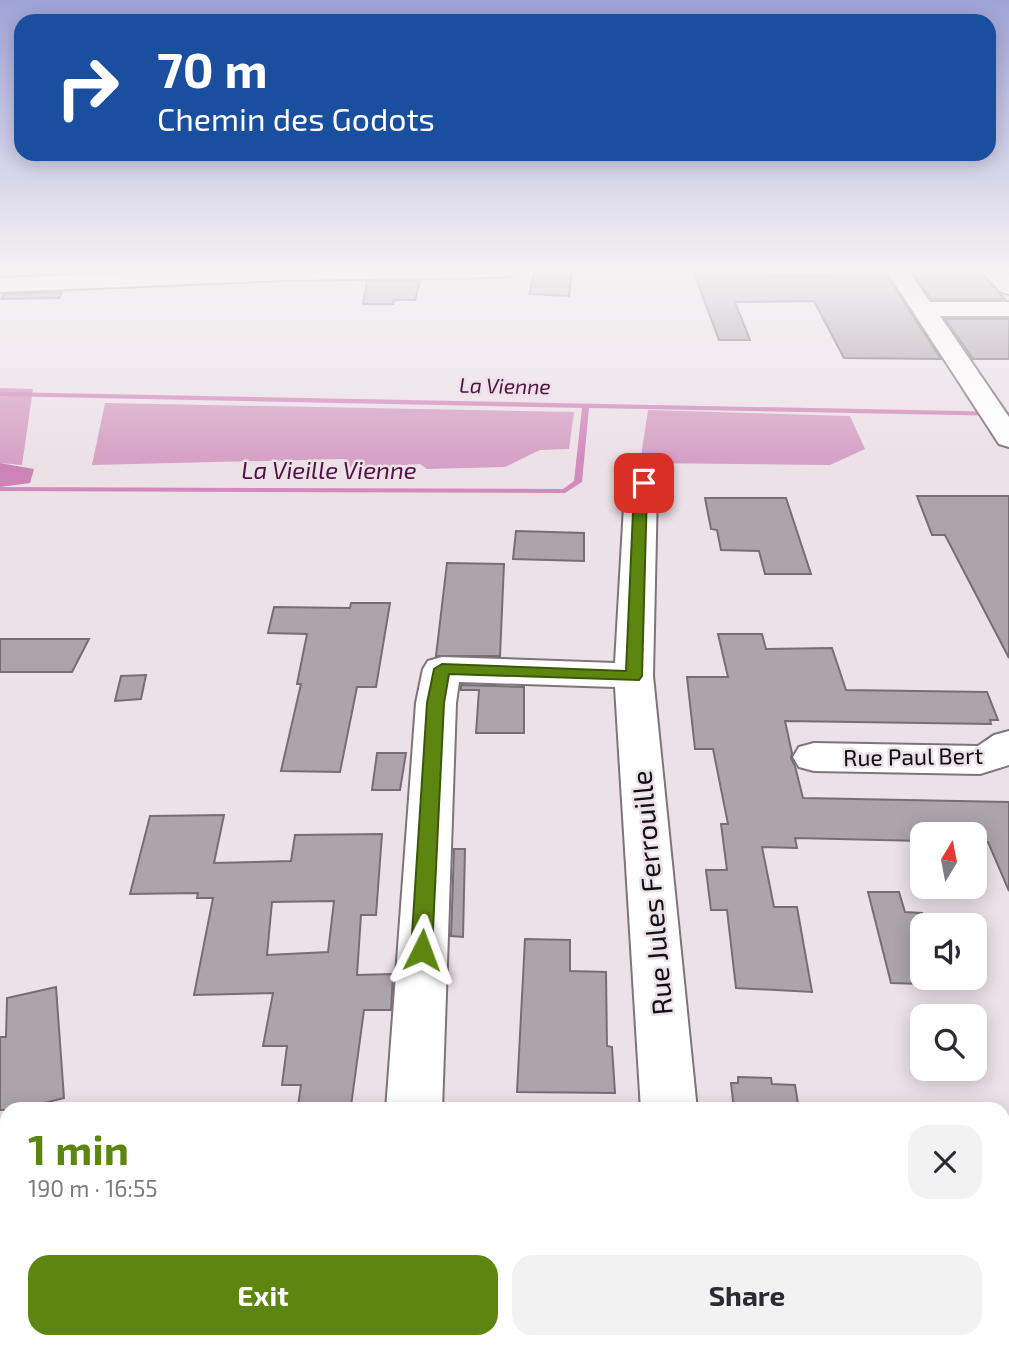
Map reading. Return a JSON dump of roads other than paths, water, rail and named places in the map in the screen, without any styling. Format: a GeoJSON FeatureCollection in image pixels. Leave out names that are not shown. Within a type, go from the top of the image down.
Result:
{"type":"FeatureCollection","features":[{"type":"Feature","properties":{"kind":"street"},"geometry":{"type":"LineString","coordinates":[[938,333],[998,422]]}},
{"type":"Feature","properties":{"kind":"street","name":"Rue Jules Ferrouille"},"geometry":{"type":"LineString","coordinates":[[644,483],[641,489],[634,676],[668,1102]]}},
{"type":"Feature","properties":{"kind":"street"},"geometry":{"type":"LineString","coordinates":[[414,1102],[436,703],[442,669],[634,676]]}},
{"type":"Feature","properties":{"kind":"street","name":"Rue Paul Bert"},"geometry":{"type":"LineString","coordinates":[[814,757],[980,760],[995,755],[1009,745]]}},
{"type":"Feature","properties":{"kind":"waterway","name":"La Vienne"},"geometry":{"type":"LineString","coordinates":[[0,394],[1009,414]]}},
{"type":"Feature","properties":{"kind":"waterway","name":"La Vieille Vienne"},"geometry":{"type":"LineString","coordinates":[[0,489],[565,491],[578,482],[586,406]]}}]}
